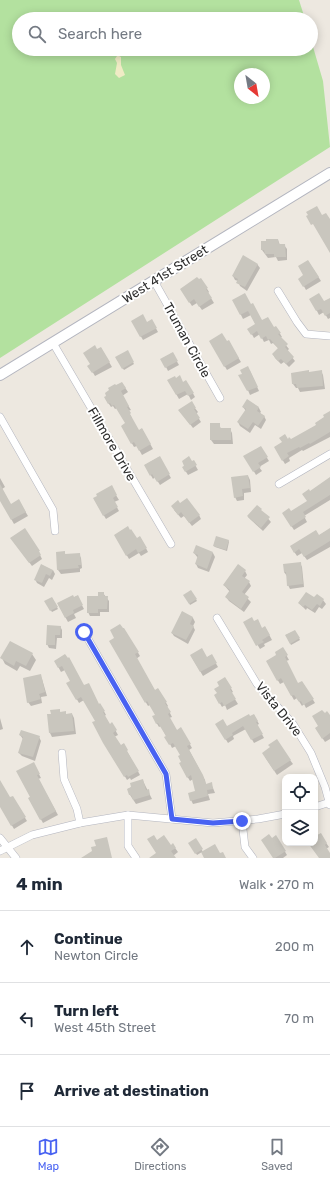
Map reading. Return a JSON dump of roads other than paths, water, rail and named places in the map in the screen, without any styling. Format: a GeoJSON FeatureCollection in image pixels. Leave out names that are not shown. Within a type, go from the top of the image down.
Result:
{"type":"FeatureCollection","features":[{"type":"Feature","properties":{"kind":"street","name":"West 41st Street"},"geometry":{"type":"LineString","coordinates":[[0,374],[330,173]]}},
{"type":"Feature","properties":{"kind":"street","name":"Truman Circle"},"geometry":{"type":"LineString","coordinates":[[154,281],[220,398]]}},
{"type":"Feature","properties":{"kind":"street"},"geometry":{"type":"LineString","coordinates":[[278,291],[296,322],[306,334],[330,336]]}},
{"type":"Feature","properties":{"kind":"street","name":"Fillmore Drive"},"geometry":{"type":"LineString","coordinates":[[53,343],[171,544]]}},
{"type":"Feature","properties":{"kind":"street"},"geometry":{"type":"LineString","coordinates":[[0,417],[53,510],[55,531]]}},
{"type":"Feature","properties":{"kind":"street"},"geometry":{"type":"LineString","coordinates":[[279,484],[330,454]]}},
{"type":"Feature","properties":{"kind":"street","name":"Vista Drive"},"geometry":{"type":"LineString","coordinates":[[217,618],[257,684],[293,724],[311,753],[325,787],[329,803]]}},
{"type":"Feature","properties":{"kind":"street"},"geometry":{"type":"LineString","coordinates":[[84,632],[166,774],[172,819]]}},
{"type":"Feature","properties":{"kind":"street"},"geometry":{"type":"LineString","coordinates":[[62,753],[64,779],[77,809],[80,823]]}},
{"type":"Feature","properties":{"kind":"street"},"geometry":{"type":"LineString","coordinates":[[318,806],[329,803]]}},
{"type":"Feature","properties":{"kind":"street"},"geometry":{"type":"LineString","coordinates":[[128,815],[128,846],[136,858]]}},
{"type":"Feature","properties":{"kind":"street"},"geometry":{"type":"LineString","coordinates":[[0,851],[32,835],[80,823],[128,815],[213,823],[242,821],[282,815]]}},
{"type":"Feature","properties":{"kind":"street"},"geometry":{"type":"LineString","coordinates":[[242,821],[245,847],[253,858]]}},
{"type":"Feature","properties":{"kind":"street"},"geometry":{"type":"LineString","coordinates":[[0,838],[16,858]]}}]}
